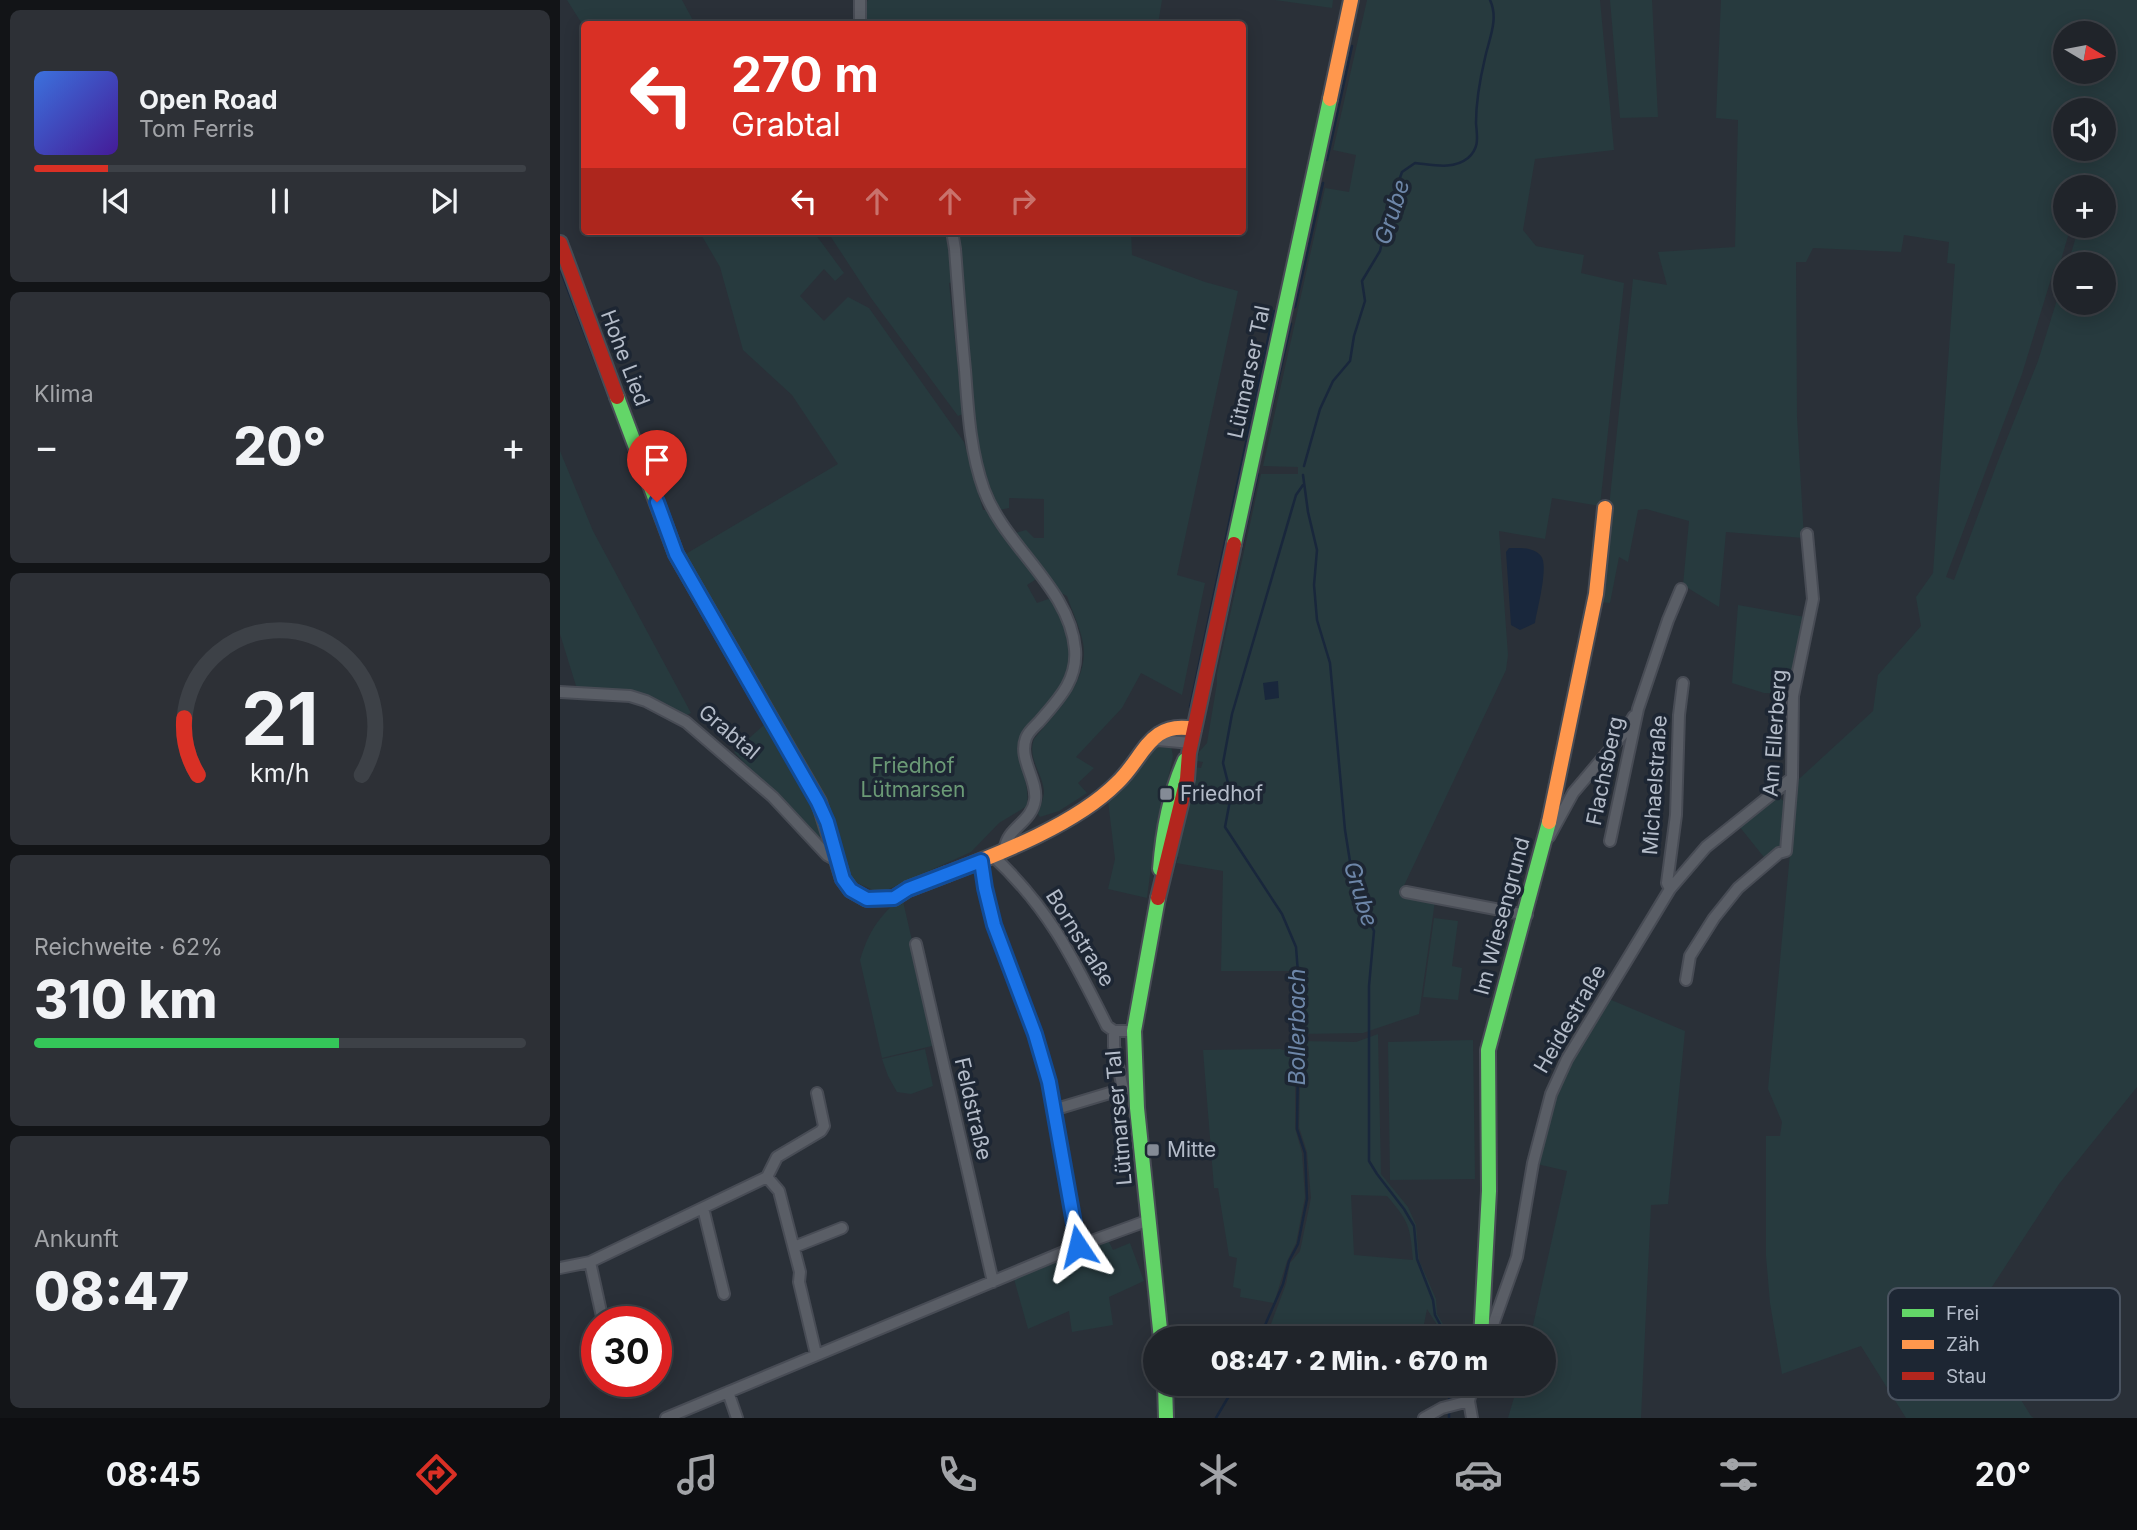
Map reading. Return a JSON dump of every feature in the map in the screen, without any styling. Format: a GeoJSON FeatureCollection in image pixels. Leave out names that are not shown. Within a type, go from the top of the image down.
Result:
{"type":"FeatureCollection","features":[{"type":"Feature","properties":{"kind":"street"},"geometry":{"type":"LineString","coordinates":[[860,0],[860,21]]}},
{"type":"Feature","properties":{"kind":"street","name":"Lütmarser Tal"},"geometry":{"type":"LineString","coordinates":[[1160,1326],[1136,1098],[1134,1031],[1158,896],[1161,850],[1177,776],[1191,742],[1350,0]]}},
{"type":"Feature","properties":{"kind":"street"},"geometry":{"type":"LineString","coordinates":[[953,235],[969,428],[982,481],[1003,529],[1057,597],[1066,614],[1075,646],[1074,669],[1068,686],[1027,736],[1025,754],[1035,800],[1030,815],[993,855],[985,888],[994,925],[1035,1034],[1049,1082],[1078,1246]]}},
{"type":"Feature","properties":{"kind":"street","name":"Hohe Lied"},"geometry":{"type":"LineString","coordinates":[[560,243],[676,554],[818,802],[827,822],[838,861]]}},
{"type":"Feature","properties":{"kind":"street","name":"Im Wiesengrund"},"geometry":{"type":"LineString","coordinates":[[1482,1326],[1489,1191],[1488,1050],[1544,845],[1596,594],[1605,508]]}},
{"type":"Feature","properties":{"kind":"street","name":"Am Ellerberg"},"geometry":{"type":"LineString","coordinates":[[1686,980],[1690,956],[1722,908],[1738,888],[1779,853],[1786,851],[1792,778],[1793,696],[1813,599],[1807,534]]}},
{"type":"Feature","properties":{"kind":"street","name":"Flachsberg"},"geometry":{"type":"LineString","coordinates":[[1610,841],[1638,709],[1681,589]]}},
{"type":"Feature","properties":{"kind":"street","name":"Michaelstraße"},"geometry":{"type":"LineString","coordinates":[[1670,889],[1667,883],[1676,815],[1679,715],[1683,683]]}},
{"type":"Feature","properties":{"kind":"street","name":"Grabtal"},"geometry":{"type":"LineString","coordinates":[[560,692],[630,696],[646,701],[686,722],[773,797],[827,855],[838,861],[843,879],[851,890],[867,899],[879,900],[894,898],[908,889],[993,855],[1075,816],[1118,783],[1148,743],[1163,731],[1179,726],[1191,742]]}},
{"type":"Feature","properties":{"kind":"street","name":"Flachsberg"},"geometry":{"type":"LineString","coordinates":[[1544,845],[1573,793],[1623,734],[1638,709]]}},
{"type":"Feature","properties":{"kind":"street","name":"Heidestraße"},"geometry":{"type":"LineString","coordinates":[[1493,1326],[1517,1256],[1533,1163],[1551,1094],[1567,1059],[1670,889],[1706,847],[1792,778]]}},
{"type":"Feature","properties":{"kind":"street","name":"Bornstraße"},"geometry":{"type":"LineString","coordinates":[[993,855],[1043,909],[1078,966],[1107,1026],[1114,1031]]}},
{"type":"Feature","properties":{"kind":"street"},"geometry":{"type":"LineString","coordinates":[[1406,892],[1527,915]]}},
{"type":"Feature","properties":{"kind":"street","name":"Feldstraße"},"geometry":{"type":"LineString","coordinates":[[916,944],[993,1282]]}},
{"type":"Feature","properties":{"kind":"street"},"geometry":{"type":"LineString","coordinates":[[1053,1110],[1123,1089],[1114,1046],[1114,1031],[1134,1031]]}},
{"type":"Feature","properties":{"kind":"street"},"geometry":{"type":"LineString","coordinates":[[560,1268],[590,1262],[767,1177],[777,1157],[821,1131],[824,1126],[817,1093]]}},
{"type":"Feature","properties":{"kind":"street"},"geometry":{"type":"LineString","coordinates":[[767,1177],[779,1191],[800,1272],[799,1282],[816,1354]]}},
{"type":"Feature","properties":{"kind":"street"},"geometry":{"type":"LineString","coordinates":[[703,1208],[724,1294]]}},
{"type":"Feature","properties":{"kind":"street"},"geometry":{"type":"LineString","coordinates":[[666,1418],[1078,1246],[1149,1220]]}},
{"type":"Feature","properties":{"kind":"street"},"geometry":{"type":"LineString","coordinates":[[794,1247],[842,1228]]}},
{"type":"Feature","properties":{"kind":"street"},"geometry":{"type":"LineString","coordinates":[[590,1262],[600,1306]]}},
{"type":"Feature","properties":{"kind":"street"},"geometry":{"type":"LineString","coordinates":[[728,1392],[737,1418]]}},
{"type":"Feature","properties":{"kind":"street"},"geometry":{"type":"LineString","coordinates":[[1165,1396],[1166,1418]]}},
{"type":"Feature","properties":{"kind":"street"},"geometry":{"type":"LineString","coordinates":[[1470,1396],[1472,1418]]}},
{"type":"Feature","properties":{"kind":"street"},"geometry":{"type":"LineString","coordinates":[[1424,1418],[1442,1408],[1469,1401]]}},
{"type":"Feature","properties":{"kind":"green space"},"geometry":{"type":"Polygon","coordinates":[[[567,0],[682,0],[693,21],[581,21],[567,0]]]}},
{"type":"Feature","properties":{"kind":"green space"},"geometry":{"type":"Polygon","coordinates":[[[868,0],[1162,0],[1158,21],[863,21],[864,8],[868,0]]]}},
{"type":"Feature","properties":{"kind":"green space"},"geometry":{"type":"Polygon","coordinates":[[[1275,0],[1333,0],[1332,8],[1275,0]]]}},
{"type":"Feature","properties":{"kind":"green space"},"geometry":{"type":"Polygon","coordinates":[[[1367,0],[1600,0],[1614,150],[1535,159],[1523,230],[1536,246],[1584,255],[1581,273],[1624,283],[1600,506],[1552,498],[1545,539],[1499,531],[1508,655],[1506,670],[1400,894],[1435,901],[1419,1014],[1363,1033],[1299,1034],[1296,971],[1221,971],[1223,871],[1176,863],[1179,857],[1175,856],[1195,767],[1201,768],[1203,762],[1197,761],[1199,752],[1207,743],[1217,674],[1261,474],[1298,474],[1298,467],[1263,466],[1325,188],[1349,192],[1356,155],[1333,150],[1367,0]]]}},
{"type":"Feature","properties":{"kind":"green space"},"geometry":{"type":"Polygon","coordinates":[[[1610,0],[1652,0],[1658,117],[1620,118],[1610,0]]]}},
{"type":"Feature","properties":{"kind":"green space"},"geometry":{"type":"Polygon","coordinates":[[[1721,0],[2137,0],[2137,1087],[2059,1184],[1991,1288],[1888,1288],[1888,1389],[1861,1346],[1782,1374],[1770,1303],[1766,1256],[1766,1136],[1780,1136],[1782,1122],[1768,1089],[1799,779],[1873,711],[1878,675],[1921,626],[1916,597],[1933,573],[1955,264],[1947,263],[1949,242],[1904,235],[1901,252],[1813,248],[1806,262],[1796,262],[1797,417],[1804,538],[1726,532],[1719,607],[1683,585],[1689,521],[1646,509],[1638,510],[1628,562],[1619,557],[1610,603],[1599,602],[1633,279],[1667,285],[1658,252],[1735,247],[1738,120],[1716,118],[1721,0]],[[2053,175],[2053,238],[2067,238],[2063,252],[2053,252],[2053,272],[2022,374],[1946,577],[1954,580],[2038,361],[2053,313],[2053,315],[2116,315],[2116,252],[2071,252],[2076,238],[2116,238],[2116,175],[2053,175]]]}},
{"type":"Feature","properties":{"kind":"green space","name":"Friedhof Lütmarsen"},"geometry":{"type":"Polygon","coordinates":[[[701,235],[816,235],[844,273],[835,281],[824,269],[800,296],[824,321],[848,297],[869,308],[964,442],[983,510],[991,510],[1038,578],[1027,585],[1037,603],[1051,598],[1070,638],[1071,655],[1060,686],[1023,734],[1020,742],[1027,806],[999,823],[971,852],[880,893],[853,881],[832,819],[684,555],[838,464],[792,395],[743,350],[720,267],[701,235]]]}},
{"type":"Feature","properties":{"kind":"green space"},"geometry":{"type":"Polygon","coordinates":[[[830,235],[949,235],[955,282],[949,283],[963,414],[958,416],[871,298],[830,235]]]}},
{"type":"Feature","properties":{"kind":"green space"},"geometry":{"type":"Polygon","coordinates":[[[958,235],[1131,235],[1132,255],[1238,291],[1177,575],[1205,583],[1182,695],[1141,673],[1122,708],[1076,757],[1094,768],[1078,783],[1087,793],[1059,811],[1040,817],[1038,814],[1044,791],[1032,746],[1034,739],[1061,707],[1076,683],[1084,657],[1083,643],[1067,596],[1053,589],[1012,534],[1026,530],[1034,538],[1044,538],[1044,499],[1009,498],[1009,508],[999,510],[978,443],[964,337],[958,235]]]}},
{"type":"Feature","properties":{"kind":"green space"},"geometry":{"type":"Polygon","coordinates":[[[560,451],[593,531],[691,713],[685,716],[659,700],[634,692],[577,689],[560,634],[560,451]]]}},
{"type":"Feature","properties":{"kind":"green space"},"geometry":{"type":"Polygon","coordinates":[[[1738,605],[1805,617],[1788,694],[1764,693],[1732,683],[1738,605]]]}},
{"type":"Feature","properties":{"kind":"green space"},"geometry":{"type":"Polygon","coordinates":[[[768,721],[813,801],[831,849],[826,848],[734,752],[768,721]]]}},
{"type":"Feature","properties":{"kind":"green space"},"geometry":{"type":"Polygon","coordinates":[[[1161,744],[1171,746],[1173,756],[1154,844],[1147,898],[1108,889],[1115,859],[1108,801],[1152,749],[1161,744]]]}},
{"type":"Feature","properties":{"kind":"green space"},"geometry":{"type":"Polygon","coordinates":[[[1777,796],[1786,803],[1781,847],[1767,861],[1739,826],[1777,796]]]}},
{"type":"Feature","properties":{"kind":"green space"},"geometry":{"type":"Polygon","coordinates":[[[902,897],[936,1045],[882,1058],[860,960],[876,925],[902,897]]]}},
{"type":"Feature","properties":{"kind":"green space"},"geometry":{"type":"Polygon","coordinates":[[[1434,918],[1458,921],[1452,966],[1462,968],[1458,1000],[1423,997],[1434,918]]]}},
{"type":"Feature","properties":{"kind":"green space"},"geometry":{"type":"Polygon","coordinates":[[[1609,999],[1685,1031],[1668,1204],[1651,1205],[1641,1418],[1508,1418],[1514,1396],[1556,1396],[1556,1326],[1533,1326],[1567,1171],[1537,1164],[1555,1095],[1609,999]]]}},
{"type":"Feature","properties":{"kind":"green space"},"geometry":{"type":"Polygon","coordinates":[[[1378,1034],[1381,1174],[1408,1207],[1416,1225],[1419,1260],[1436,1299],[1437,1314],[1444,1326],[1438,1326],[1427,1309],[1424,1326],[1270,1326],[1286,1284],[1290,1263],[1300,1251],[1311,1198],[1307,1152],[1299,1127],[1301,1041],[1356,1042],[1378,1034]],[[1351,1195],[1354,1255],[1413,1260],[1411,1239],[1400,1212],[1387,1196],[1351,1195]]]}},
{"type":"Feature","properties":{"kind":"green space"},"geometry":{"type":"Polygon","coordinates":[[[1473,1040],[1475,1179],[1390,1180],[1388,1042],[1473,1040]]]}},
{"type":"Feature","properties":{"kind":"green space"},"geometry":{"type":"Polygon","coordinates":[[[925,1049],[933,1086],[911,1094],[897,1092],[882,1059],[925,1049]]]}},
{"type":"Feature","properties":{"kind":"green space"},"geometry":{"type":"Polygon","coordinates":[[[1280,1049],[1295,1053],[1295,1128],[1302,1153],[1305,1197],[1296,1243],[1287,1261],[1274,1303],[1240,1297],[1241,1289],[1233,1287],[1237,1258],[1229,1256],[1218,1188],[1214,1188],[1203,1050],[1280,1049]]]}},
{"type":"Feature","properties":{"kind":"green space"},"geometry":{"type":"Polygon","coordinates":[[[1108,1240],[1113,1250],[1130,1243],[1144,1281],[1109,1297],[1113,1325],[1072,1332],[1069,1311],[1028,1329],[1014,1279],[1108,1240]]]}},
{"type":"Feature","properties":{"kind":"green space"},"geometry":{"type":"Polygon","coordinates":[[[1895,1400],[2021,1400],[2034,1418],[1906,1418],[1895,1400]]]}},
{"type":"Feature","properties":{"kind":"water"},"geometry":{"type":"Polygon","coordinates":[[[1509,548],[1534,551],[1543,561],[1543,578],[1535,623],[1520,630],[1511,625],[1506,552],[1509,548]]]}},
{"type":"Feature","properties":{"kind":"water"},"geometry":{"type":"Polygon","coordinates":[[[1278,681],[1279,698],[1265,700],[1263,683],[1278,681]]]}},
{"type":"Feature","properties":{"kind":"waterway","name":"Grube"},"geometry":{"type":"LineString","coordinates":[[1304,466],[1320,409],[1333,381],[1350,361],[1354,336],[1365,301],[1362,281],[1380,251],[1390,206],[1402,172],[1415,163],[1443,166],[1456,164],[1468,158],[1474,150],[1477,142],[1479,90],[1494,14],[1490,0]]}},
{"type":"Feature","properties":{"kind":"waterway"},"geometry":{"type":"LineString","coordinates":[[1327,160],[1352,46]]}},
{"type":"Feature","properties":{"kind":"waterway"},"geometry":{"type":"LineString","coordinates":[[1295,307],[1323,183]]}},
{"type":"Feature","properties":{"kind":"waterway"},"geometry":{"type":"LineString","coordinates":[[560,269],[664,542]]}},
{"type":"Feature","properties":{"kind":"waterway"},"geometry":{"type":"LineString","coordinates":[[1190,707],[1274,311]]}},
{"type":"Feature","properties":{"kind":"waterway"},"geometry":{"type":"LineString","coordinates":[[1259,463],[1291,324]]}},
{"type":"Feature","properties":{"kind":"waterway"},"geometry":{"type":"LineString","coordinates":[[1241,550],[1258,474]]}},
{"type":"Feature","properties":{"kind":"waterway","name":"Grube"},"geometry":{"type":"LineString","coordinates":[[1303,475],[1317,550],[1314,585],[1317,620],[1330,663],[1345,830],[1352,874],[1362,906],[1374,931],[1369,986],[1369,1161],[1414,1226],[1417,1259],[1441,1326]]}},
{"type":"Feature","properties":{"kind":"waterway","name":"Bollerbach"},"geometry":{"type":"LineString","coordinates":[[1265,1326],[1298,1244],[1307,1199],[1305,1153],[1297,1129],[1301,1035],[1298,973],[1296,947],[1282,914],[1225,827],[1231,795],[1223,763],[1232,714],[1296,495],[1303,485]]}},
{"type":"Feature","properties":{"kind":"waterway"},"geometry":{"type":"LineString","coordinates":[[670,558],[729,661]]}},
{"type":"Feature","properties":{"kind":"waterway"},"geometry":{"type":"LineString","coordinates":[[1226,618],[1239,560]]}},
{"type":"Feature","properties":{"kind":"waterway","name":"Bollerbach"},"geometry":{"type":"LineString","coordinates":[[1216,1418],[1229,1396]]}},
{"type":"Feature","properties":{"kind":"waterway","name":"Grube"},"geometry":{"type":"LineString","coordinates":[[1449,1396],[1449,1402]]}},
{"type":"Feature","properties":{"kind":"waterway","name":"Grube"},"geometry":{"type":"LineString","coordinates":[[1449,1409],[1449,1418]]}},
{"type":"Feature","properties":{"kind":"traffic: fast"},"geometry":{"type":"LineString","coordinates":[[1234,544],[1330,99]]}},
{"type":"Feature","properties":{"kind":"traffic: fast"},"geometry":{"type":"LineString","coordinates":[[617,397],[676,554],[819,802],[843,879],[851,890],[867,899],[894,898],[908,889],[947,874]]}},
{"type":"Feature","properties":{"kind":"traffic: fast"},"geometry":{"type":"LineString","coordinates":[[1160,869],[1168,813],[1185,760]]}},
{"type":"Feature","properties":{"kind":"traffic: fast"},"geometry":{"type":"LineString","coordinates":[[1482,1326],[1489,1191],[1488,1050],[1549,822]]}},
{"type":"Feature","properties":{"kind":"traffic: fast"},"geometry":{"type":"LineString","coordinates":[[1158,898],[1134,1031],[1137,1108],[1160,1326]]}},
{"type":"Feature","properties":{"kind":"traffic: fast"},"geometry":{"type":"LineString","coordinates":[[1165,1396],[1166,1418]]}},
{"type":"Feature","properties":{"kind":"traffic: slow"},"geometry":{"type":"LineString","coordinates":[[1330,99],[1351,0]]}},
{"type":"Feature","properties":{"kind":"traffic: slow"},"geometry":{"type":"LineString","coordinates":[[1549,822],[1596,594],[1605,508]]}},
{"type":"Feature","properties":{"kind":"traffic: slow"},"geometry":{"type":"LineString","coordinates":[[947,874],[1014,847],[1081,812],[1117,783],[1157,736],[1167,730],[1194,729]]}},
{"type":"Feature","properties":{"kind":"traffic: jam"},"geometry":{"type":"LineString","coordinates":[[560,243],[617,397]]}},
{"type":"Feature","properties":{"kind":"traffic: jam"},"geometry":{"type":"LineString","coordinates":[[1158,898],[1187,779],[1189,753],[1234,544]]}},
{"type":"Feature","properties":{"kind":"place","name":"Friedhof"},"geometry":{"type":"Point","coordinates":[1166,794]}},
{"type":"Feature","properties":{"kind":"place","name":"Mitte"},"geometry":{"type":"Point","coordinates":[1153,1150]}},
{"type":"Feature","properties":{"kind":"route"},"geometry":{"type":"LineString","coordinates":[[657,502],[676,554],[818,802],[827,822],[843,879],[851,890],[867,899],[894,898],[938,876],[981,861],[994,925],[1035,1034],[1049,1082],[1078,1246]]}}]}
